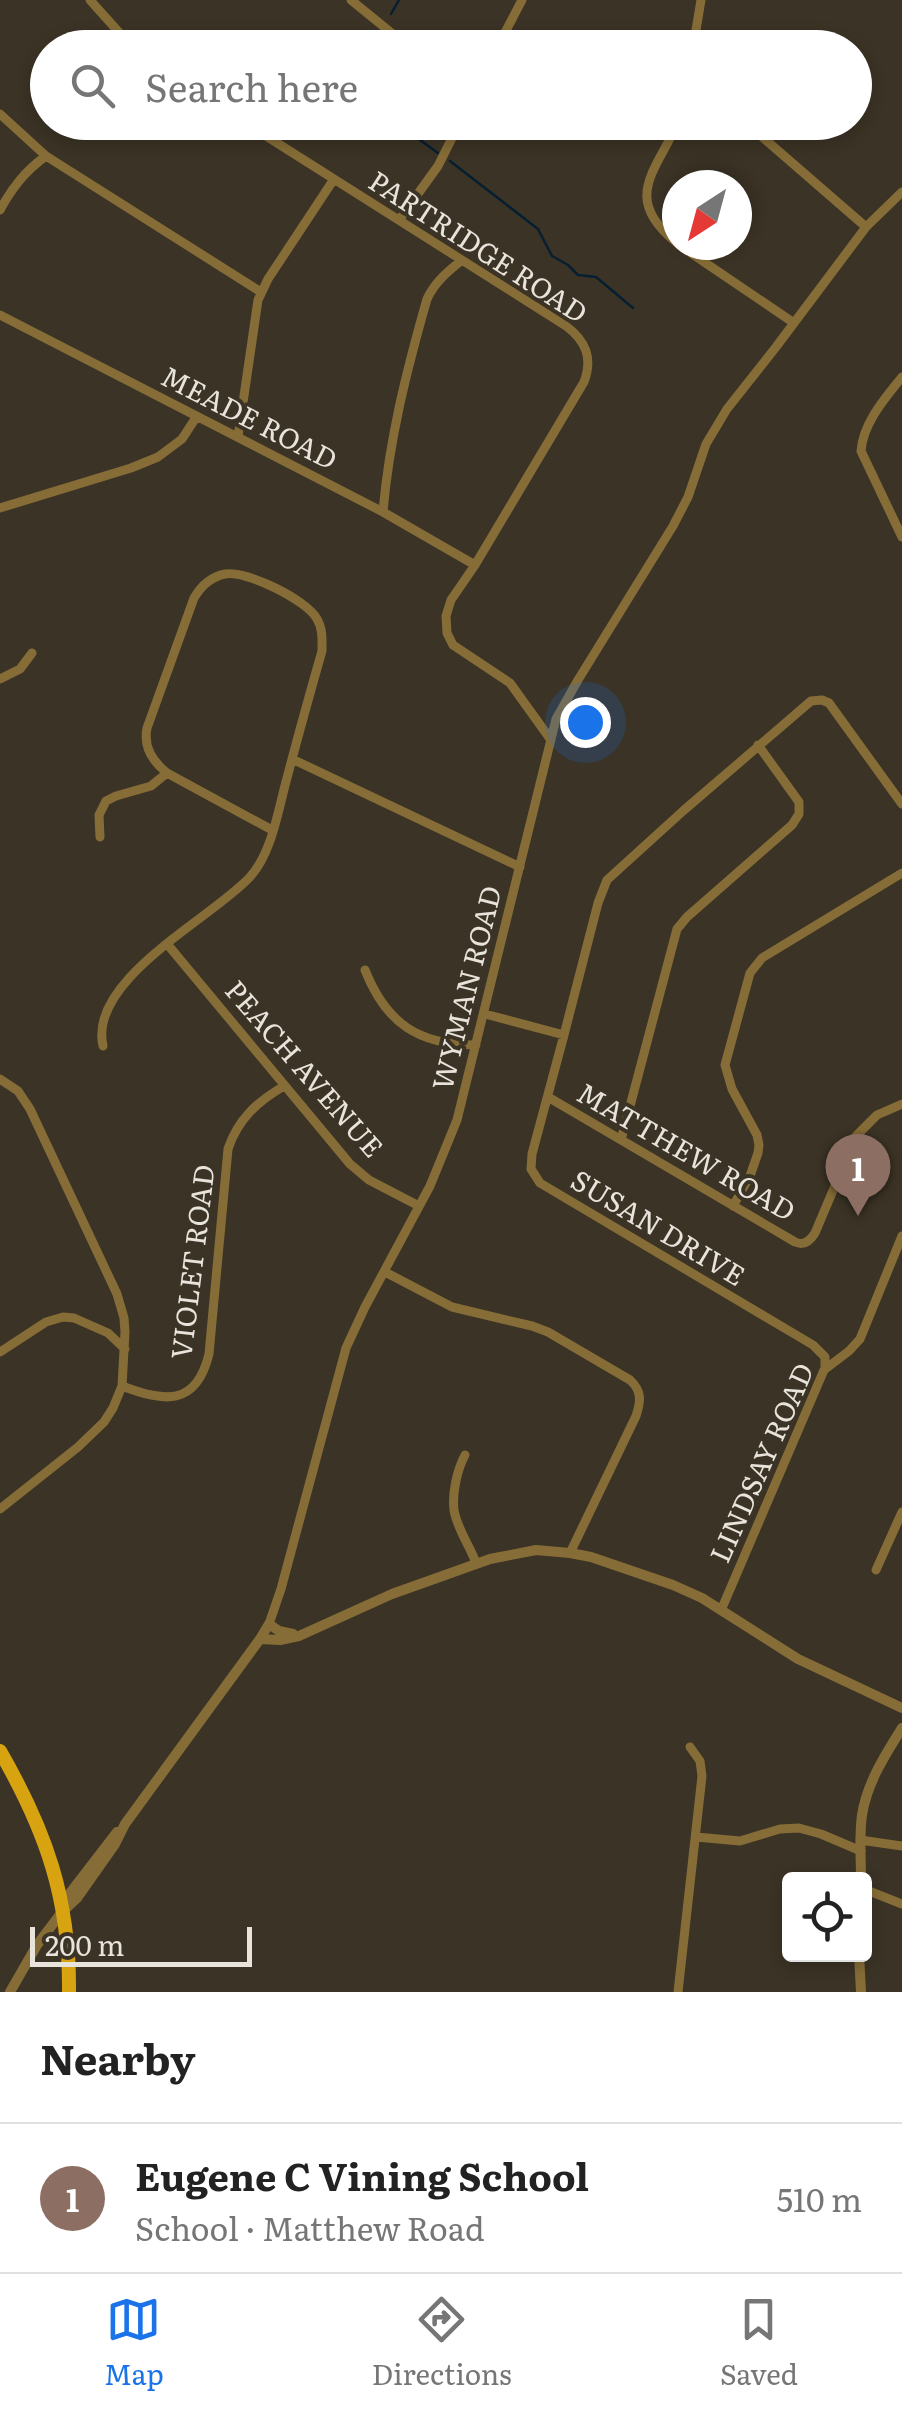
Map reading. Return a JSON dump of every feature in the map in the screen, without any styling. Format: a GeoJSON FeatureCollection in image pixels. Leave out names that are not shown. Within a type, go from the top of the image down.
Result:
{"type":"FeatureCollection","features":[{"type":"Feature","properties":{"kind":"main road"},"geometry":{"type":"LineString","coordinates":[[0,1751],[50,1854],[67,1928],[69,1992]]}},
{"type":"Feature","properties":{"kind":"street"},"geometry":{"type":"LineString","coordinates":[[90,0],[117,30]]}},
{"type":"Feature","properties":{"kind":"street"},"geometry":{"type":"LineString","coordinates":[[351,0],[388,30]]}},
{"type":"Feature","properties":{"kind":"street"},"geometry":{"type":"LineString","coordinates":[[507,30],[522,0]]}},
{"type":"Feature","properties":{"kind":"street"},"geometry":{"type":"LineString","coordinates":[[696,30],[702,0]]}},
{"type":"Feature","properties":{"kind":"street"},"geometry":{"type":"LineString","coordinates":[[0,114],[46,156],[261,292]]}},
{"type":"Feature","properties":{"kind":"street","name":"PARTRIDGE ROAD"},"geometry":{"type":"LineString","coordinates":[[272,140],[570,329],[582,342],[589,362],[580,391],[448,608],[446,625],[450,640],[461,652],[510,683],[550,740]]}},
{"type":"Feature","properties":{"kind":"street"},"geometry":{"type":"LineString","coordinates":[[399,220],[438,166],[451,140]]}},
{"type":"Feature","properties":{"kind":"street"},"geometry":{"type":"LineString","coordinates":[[662,228],[655,221],[647,196],[652,172],[669,140]]}},
{"type":"Feature","properties":{"kind":"street"},"geometry":{"type":"LineString","coordinates":[[766,140],[866,227]]}},
{"type":"Feature","properties":{"kind":"street"},"geometry":{"type":"LineString","coordinates":[[0,210],[25,173],[46,156]]}},
{"type":"Feature","properties":{"kind":"street"},"geometry":{"type":"LineString","coordinates":[[238,438],[255,308],[261,292],[334,179]]}},
{"type":"Feature","properties":{"kind":"street","name":"WYMAN ROAD"},"geometry":{"type":"LineString","coordinates":[[10,1992],[37,1945],[77,1898],[125,1824],[269,1624],[342,1362],[449,1145],[556,720],[673,526],[717,424],[866,227],[902,192]]}},
{"type":"Feature","properties":{"kind":"street"},"geometry":{"type":"LineString","coordinates":[[383,512],[393,436],[427,300],[442,276],[462,260]]}},
{"type":"Feature","properties":{"kind":"street"},"geometry":{"type":"LineString","coordinates":[[701,260],[794,323]]}},
{"type":"Feature","properties":{"kind":"street","name":"MEADE ROAD"},"geometry":{"type":"LineString","coordinates":[[0,315],[383,512],[475,565]]}},
{"type":"Feature","properties":{"kind":"street"},"geometry":{"type":"LineString","coordinates":[[902,377],[869,424],[861,451],[902,537]]}},
{"type":"Feature","properties":{"kind":"street"},"geometry":{"type":"LineString","coordinates":[[0,508],[158,456],[182,439],[197,416]]}},
{"type":"Feature","properties":{"kind":"street"},"geometry":{"type":"LineString","coordinates":[[104,1046],[100,1032],[120,988],[248,878],[262,858],[272,830],[322,651],[319,622],[303,605],[264,584],[232,574],[220,575],[200,588],[194,598],[147,728],[147,747],[167,773],[272,830]]}},
{"type":"Feature","properties":{"kind":"street"},"geometry":{"type":"LineString","coordinates":[[0,679],[20,669],[32,652]]}},
{"type":"Feature","properties":{"kind":"street","name":"SUSAN DRIVE"},"geometry":{"type":"LineString","coordinates":[[826,1367],[826,1357],[813,1344],[540,1184],[532,1174],[531,1164],[607,880],[811,700],[826,701],[902,804]]}},
{"type":"Feature","properties":{"kind":"street"},"geometry":{"type":"LineString","coordinates":[[621,1140],[677,929],[799,814],[796,798],[758,745]]}},
{"type":"Feature","properties":{"kind":"street"},"geometry":{"type":"LineString","coordinates":[[292,758],[520,867]]}},
{"type":"Feature","properties":{"kind":"street"},"geometry":{"type":"LineString","coordinates":[[100,837],[99,815],[106,801],[151,786],[167,773]]}},
{"type":"Feature","properties":{"kind":"street"},"geometry":{"type":"LineString","coordinates":[[733,1206],[758,1153],[756,1135],[732,1088],[726,1065],[750,973],[762,958],[902,872]]}},
{"type":"Feature","properties":{"kind":"street","name":"PEACH AVENUE"},"geometry":{"type":"LineString","coordinates":[[168,946],[350,1164],[369,1180],[419,1206]]}},
{"type":"Feature","properties":{"kind":"street"},"geometry":{"type":"LineString","coordinates":[[364,970],[385,1010],[402,1026],[432,1039],[476,1045]]}},
{"type":"Feature","properties":{"kind":"street"},"geometry":{"type":"LineString","coordinates":[[485,1014],[564,1035]]}},
{"type":"Feature","properties":{"kind":"street"},"geometry":{"type":"LineString","coordinates":[[0,1079],[18,1092],[30,1109],[92,1240],[121,1308],[126,1332],[122,1386],[113,1408],[93,1433],[0,1509]]}},
{"type":"Feature","properties":{"kind":"street","name":"VIOLET ROAD"},"geometry":{"type":"LineString","coordinates":[[122,1386],[158,1398],[177,1396],[192,1390],[203,1374],[209,1354],[228,1149],[246,1115],[284,1086]]}},
{"type":"Feature","properties":{"kind":"street","name":"MATTHEW ROAD"},"geometry":{"type":"LineString","coordinates":[[548,1097],[801,1244],[815,1232],[856,1136],[877,1115],[902,1104]]}},
{"type":"Feature","properties":{"kind":"street","name":"LINDSAY ROAD"},"geometry":{"type":"LineString","coordinates":[[722,1608],[826,1367],[860,1339],[902,1236]]}},
{"type":"Feature","properties":{"kind":"street"},"geometry":{"type":"LineString","coordinates":[[385,1272],[452,1308],[548,1332],[630,1380],[637,1388],[640,1399],[636,1416],[570,1553]]}},
{"type":"Feature","properties":{"kind":"street"},"geometry":{"type":"LineString","coordinates":[[0,1352],[46,1322],[63,1316],[108,1333],[124,1349]]}},
{"type":"Feature","properties":{"kind":"street"},"geometry":{"type":"LineString","coordinates":[[465,1455],[457,1478],[454,1512],[476,1563]]}},
{"type":"Feature","properties":{"kind":"street"},"geometry":{"type":"LineString","coordinates":[[876,1570],[902,1512]]}},
{"type":"Feature","properties":{"kind":"street"},"geometry":{"type":"LineString","coordinates":[[260,1639],[298,1636],[392,1594],[476,1563],[526,1551],[570,1553],[673,1585],[722,1608],[798,1658],[902,1708]]}},
{"type":"Feature","properties":{"kind":"street"},"geometry":{"type":"LineString","coordinates":[[269,1624],[298,1636]]}},
{"type":"Feature","properties":{"kind":"street"},"geometry":{"type":"LineString","coordinates":[[861,1872],[866,1794],[902,1728]]}},
{"type":"Feature","properties":{"kind":"street"},"geometry":{"type":"LineString","coordinates":[[678,1992],[702,1768],[690,1747]]}},
{"type":"Feature","properties":{"kind":"street"},"geometry":{"type":"LineString","coordinates":[[696,1837],[740,1841],[780,1829],[800,1828],[861,1846],[902,1846]]}},
{"type":"Feature","properties":{"kind":"street"},"geometry":{"type":"LineString","coordinates":[[872,1892],[902,1904]]}},
{"type":"Feature","properties":{"kind":"street"},"geometry":{"type":"LineString","coordinates":[[859,1962],[861,1992]]}},
{"type":"Feature","properties":{"kind":"waterway"},"geometry":{"type":"LineString","coordinates":[[391,14],[399,0]]}},
{"type":"Feature","properties":{"kind":"waterway"},"geometry":{"type":"LineString","coordinates":[[420,140],[438,153]]}},
{"type":"Feature","properties":{"kind":"waterway"},"geometry":{"type":"LineString","coordinates":[[450,161],[538,229],[552,256],[578,275],[596,277],[633,308]]}},
{"type":"Feature","properties":{"kind":"place","name":"Eugene C Vining School"},"geometry":{"type":"Point","coordinates":[858,1216]}}]}
